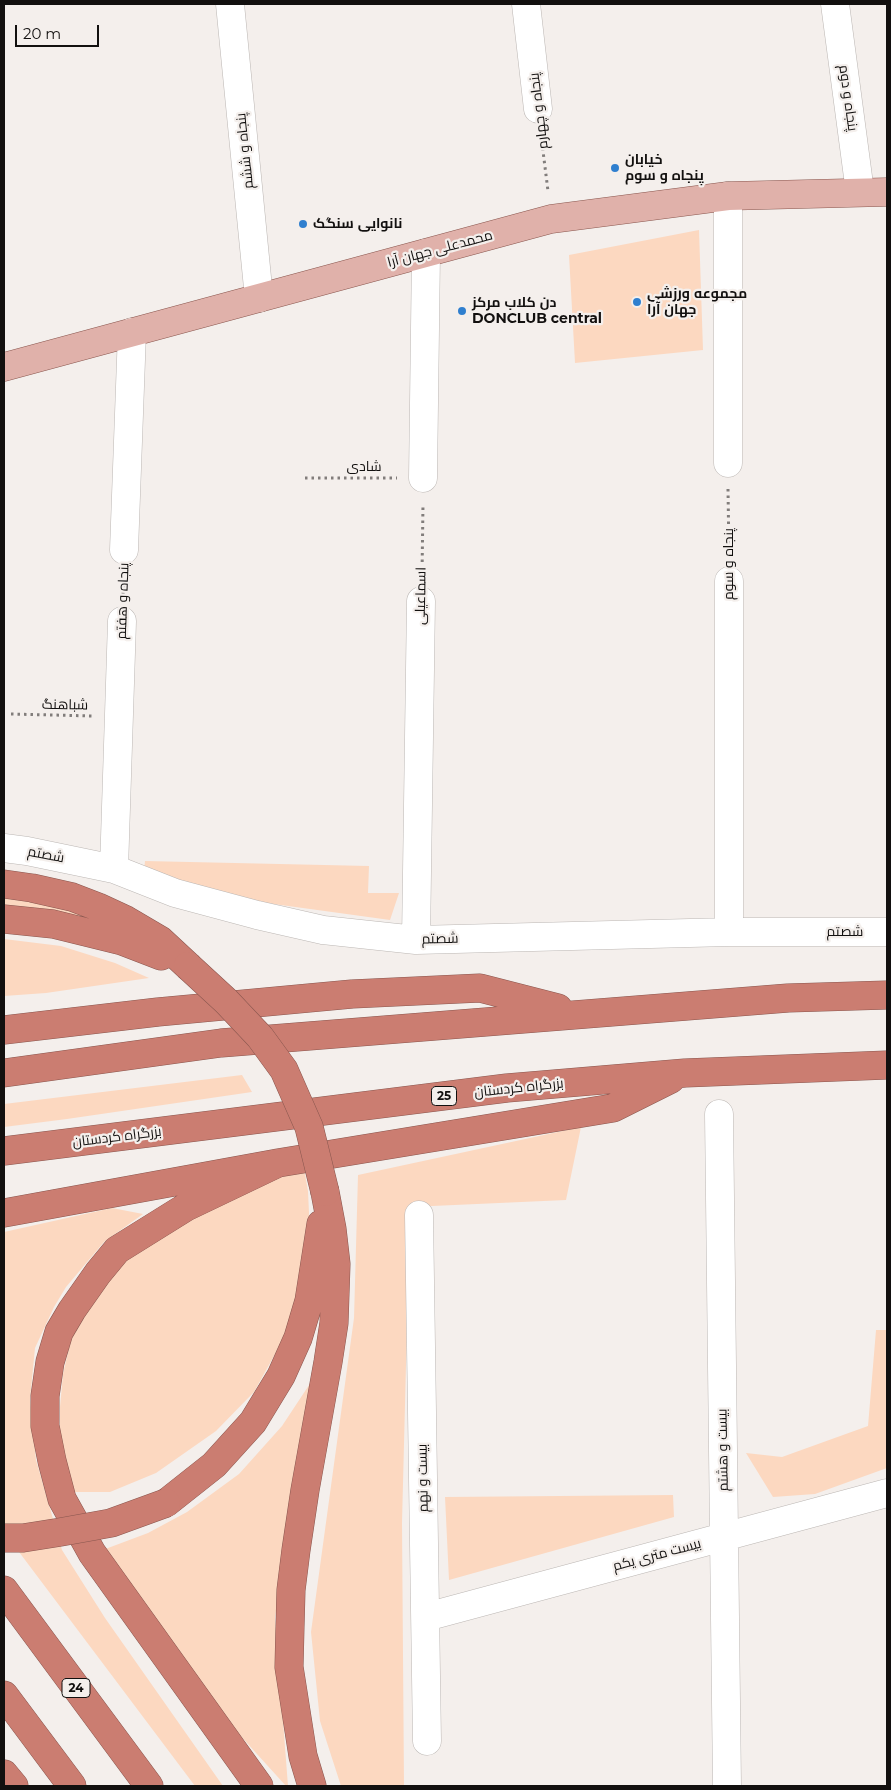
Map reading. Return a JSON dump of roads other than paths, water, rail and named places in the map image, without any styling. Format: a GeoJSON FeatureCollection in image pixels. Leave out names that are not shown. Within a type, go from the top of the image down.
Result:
{"type":"FeatureCollection","features":[{"type":"Feature","properties":{"kind":"highway"},"geometry":{"type":"LineString","coordinates":[[4,884],[72,897],[98,907],[160,940],[226,1001],[260,1037],[284,1070],[310,1127],[325,1192],[336,1264],[334,1323],[305,1490],[291,1590],[289,1667],[303,1756],[312,1786]]}},
{"type":"Feature","properties":{"kind":"highway"},"geometry":{"type":"LineString","coordinates":[[4,920],[53,924],[122,941],[188,966]]}},
{"type":"Feature","properties":{"kind":"highway"},"geometry":{"type":"LineString","coordinates":[[4,1030],[158,1012],[352,994],[480,988],[579,1013]]}},
{"type":"Feature","properties":{"kind":"highway"},"geometry":{"type":"LineString","coordinates":[[4,1073],[221,1043],[579,1013],[788,998],[887,995]]}},
{"type":"Feature","properties":{"kind":"highway","name":"بزرگراه کردستان"},"geometry":{"type":"LineString","coordinates":[[4,1151],[497,1089],[684,1072],[887,1065]]}},
{"type":"Feature","properties":{"kind":"highway"},"geometry":{"type":"LineString","coordinates":[[4,1213],[278,1163],[613,1108],[684,1072]]}},
{"type":"Feature","properties":{"kind":"highway"},"geometry":{"type":"LineString","coordinates":[[259,1786],[92,1553],[62,1499],[45,1426],[45,1396],[50,1362],[58,1332],[117,1250],[186,1207],[278,1163]]}},
{"type":"Feature","properties":{"kind":"highway"},"geometry":{"type":"LineString","coordinates":[[4,1538],[23,1538],[111,1523],[166,1503],[214,1465],[253,1422],[281,1376],[298,1338],[309,1301],[325,1192]]}},
{"type":"Feature","properties":{"kind":"highway","name":"24"},"geometry":{"type":"LineString","coordinates":[[4,1590],[149,1786]]}},
{"type":"Feature","properties":{"kind":"highway"},"geometry":{"type":"LineString","coordinates":[[4,1695],[72,1786]]}},
{"type":"Feature","properties":{"kind":"highway"},"geometry":{"type":"LineString","coordinates":[[4,1774],[14,1786]]}},
{"type":"Feature","properties":{"kind":"main road","name":"محمدعلی جهان آرا"},"geometry":{"type":"LineString","coordinates":[[4,367],[551,219],[728,196],[887,192]]}},
{"type":"Feature","properties":{"kind":"street","name":"پنجاه و ششم"},"geometry":{"type":"LineString","coordinates":[[230,4],[259,298]]}},
{"type":"Feature","properties":{"kind":"street","name":"پنجاه و چهارم"},"geometry":{"type":"LineString","coordinates":[[526,4],[538,110]]}},
{"type":"Feature","properties":{"kind":"street","name":"پنجاه و دوم"},"geometry":{"type":"LineString","coordinates":[[835,4],[860,192]]}},
{"type":"Feature","properties":{"kind":"street"},"geometry":{"type":"LineString","coordinates":[[728,196],[728,463]]}},
{"type":"Feature","properties":{"kind":"street"},"geometry":{"type":"LineString","coordinates":[[423,478],[426,253]]}},
{"type":"Feature","properties":{"kind":"street","name":"پنجاه و هفتم"},"geometry":{"type":"LineString","coordinates":[[124,550],[132,332]]}},
{"type":"Feature","properties":{"kind":"street","name":"پنجاه و سوم"},"geometry":{"type":"LineString","coordinates":[[729,581],[729,932]]}},
{"type":"Feature","properties":{"kind":"street","name":"اسماعیلی"},"geometry":{"type":"LineString","coordinates":[[416,940],[421,601]]}},
{"type":"Feature","properties":{"kind":"street","name":"پنجاه و هفتم"},"geometry":{"type":"LineString","coordinates":[[114,869],[122,621]]}},
{"type":"Feature","properties":{"kind":"street","name":"شصتم"},"geometry":{"type":"LineString","coordinates":[[4,848],[28,850],[114,869],[175,893],[323,930],[416,940],[729,932],[887,932]]}},
{"type":"Feature","properties":{"kind":"street","name":"بیست و هشتم"},"geometry":{"type":"LineString","coordinates":[[720,1114],[728,1786]]}},
{"type":"Feature","properties":{"kind":"street","name":"بیست و نهم"},"geometry":{"type":"LineString","coordinates":[[419,1215],[427,1741]]}},
{"type":"Feature","properties":{"kind":"street","name":"بیست متری یکم"},"geometry":{"type":"LineString","coordinates":[[426,1617],[887,1493]]}},
{"type":"Feature","properties":{"kind":"place","name":"خیابان پنجاه و سوم"},"geometry":{"type":"Point","coordinates":[615,168]}},
{"type":"Feature","properties":{"kind":"place","name":"نانوایی سنگک"},"geometry":{"type":"Point","coordinates":[303,224]}},
{"type":"Feature","properties":{"kind":"place","name":"مجموعه ورزشی جهان آرا"},"geometry":{"type":"Point","coordinates":[637,302]}},
{"type":"Feature","properties":{"kind":"place","name":"دن کلاب مرکز DONCLUB central"},"geometry":{"type":"Point","coordinates":[462,311]}}]}
